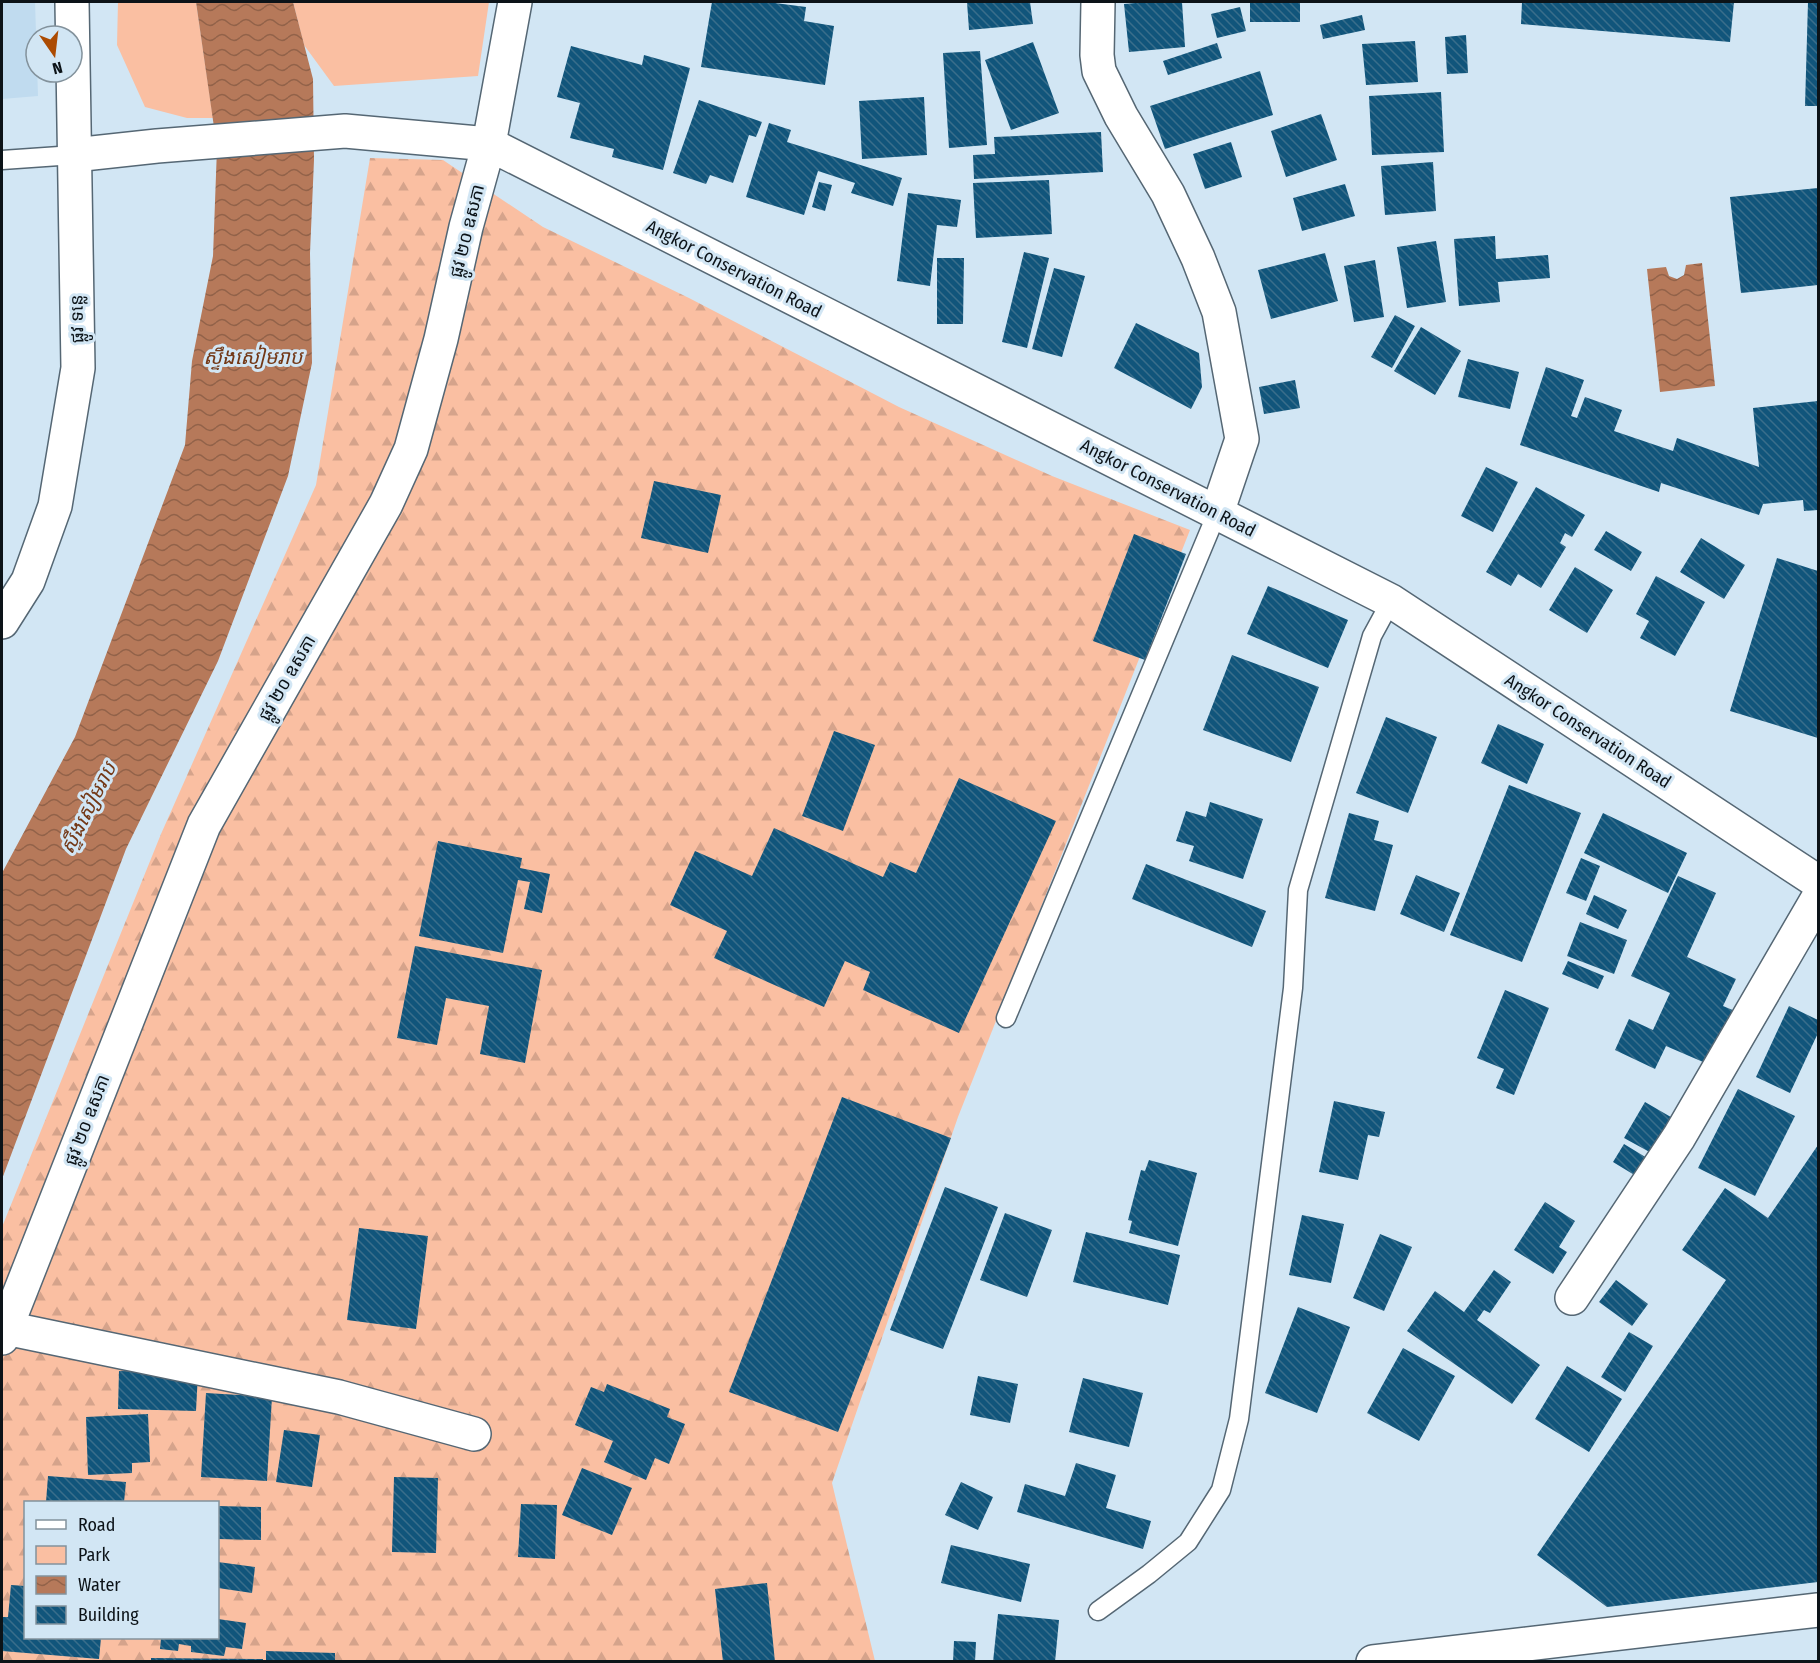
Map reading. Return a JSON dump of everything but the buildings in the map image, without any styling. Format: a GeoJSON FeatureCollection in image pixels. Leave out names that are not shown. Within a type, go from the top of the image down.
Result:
{"type":"FeatureCollection","features":[{"type":"Feature","properties":{"kind":"street","name":"ផ្លូវ ទន្លេ"},"geometry":{"type":"LineString","coordinates":[[2,622],[28,581],[55,506],[78,368],[72,2]]}},
{"type":"Feature","properties":{"kind":"street","name":"ផ្លូវ ២០ ឧសភា"},"geometry":{"type":"LineString","coordinates":[[4,1333],[204,825],[386,504],[411,449],[441,339],[466,227],[489,144],[515,2]]}},
{"type":"Feature","properties":{"kind":"street"},"geometry":{"type":"LineString","coordinates":[[1098,2],[1099,71],[1121,116],[1168,194],[1198,258],[1219,312],[1242,439],[1217,513]]}},
{"type":"Feature","properties":{"kind":"street"},"geometry":{"type":"LineString","coordinates":[[74,155],[345,131],[489,144]]}},
{"type":"Feature","properties":{"kind":"street","name":"Angkor Conservation Road"},"geometry":{"type":"LineString","coordinates":[[489,144],[1391,601],[1818,882]]}},
{"type":"Feature","properties":{"kind":"street"},"geometry":{"type":"LineString","coordinates":[[1572,1298],[1679,1137],[1818,898]]}},
{"type":"Feature","properties":{"kind":"street"},"geometry":{"type":"LineString","coordinates":[[4,1333],[339,1397],[474,1434]]}},
{"type":"Feature","properties":{"kind":"street"},"geometry":{"type":"LineString","coordinates":[[1373,1662],[1818,1610]]}},
{"type":"Feature","properties":{"kind":"lane"},"geometry":{"type":"LineString","coordinates":[[2,160],[74,155]]}},
{"type":"Feature","properties":{"kind":"lane"},"geometry":{"type":"LineString","coordinates":[[1006,1018],[1217,513]]}},
{"type":"Feature","properties":{"kind":"lane"},"geometry":{"type":"LineString","coordinates":[[1098,1611],[1188,1542],[1221,1490],[1239,1419],[1293,988],[1298,891],[1372,636],[1391,601]]}},
{"type":"Feature","properties":{"kind":"shaded area"},"geometry":{"type":"Polygon","coordinates":[[[2,2],[35,2],[36,24],[24,24],[24,84],[38,84],[38,96],[2,99],[2,2]]]}},
{"type":"Feature","properties":{"kind":"green space"},"geometry":{"type":"Polygon","coordinates":[[[118,2],[196,2],[213,118],[187,118],[145,107],[117,45],[118,2]]]}},
{"type":"Feature","properties":{"kind":"green space"},"geometry":{"type":"Polygon","coordinates":[[[293,2],[489,2],[478,76],[334,86],[304,45],[293,2]]]}},
{"type":"Feature","properties":{"kind":"green space"},"geometry":{"type":"Polygon","coordinates":[[[370,158],[443,160],[543,227],[689,298],[899,407],[1052,476],[1190,530],[958,1117],[832,1483],[875,1661],[2,1662],[2,1227],[161,834],[316,485],[370,158]]]}},
{"type":"Feature","properties":{"kind":"water","name":"ស្ទឹងសៀមរាប"},"geometry":{"type":"Polygon","coordinates":[[[196,2],[293,2],[313,79],[314,160],[310,253],[312,363],[288,476],[218,661],[126,849],[2,1179],[2,873],[75,737],[185,445],[192,361],[213,256],[217,148],[196,2]]]}},
{"type":"Feature","properties":{"kind":"water"},"geometry":{"type":"Polygon","coordinates":[[[1702,263],[1715,386],[1660,392],[1647,269],[1666,267],[1669,276],[1677,279],[1684,275],[1686,265],[1702,263]]]}}]}
